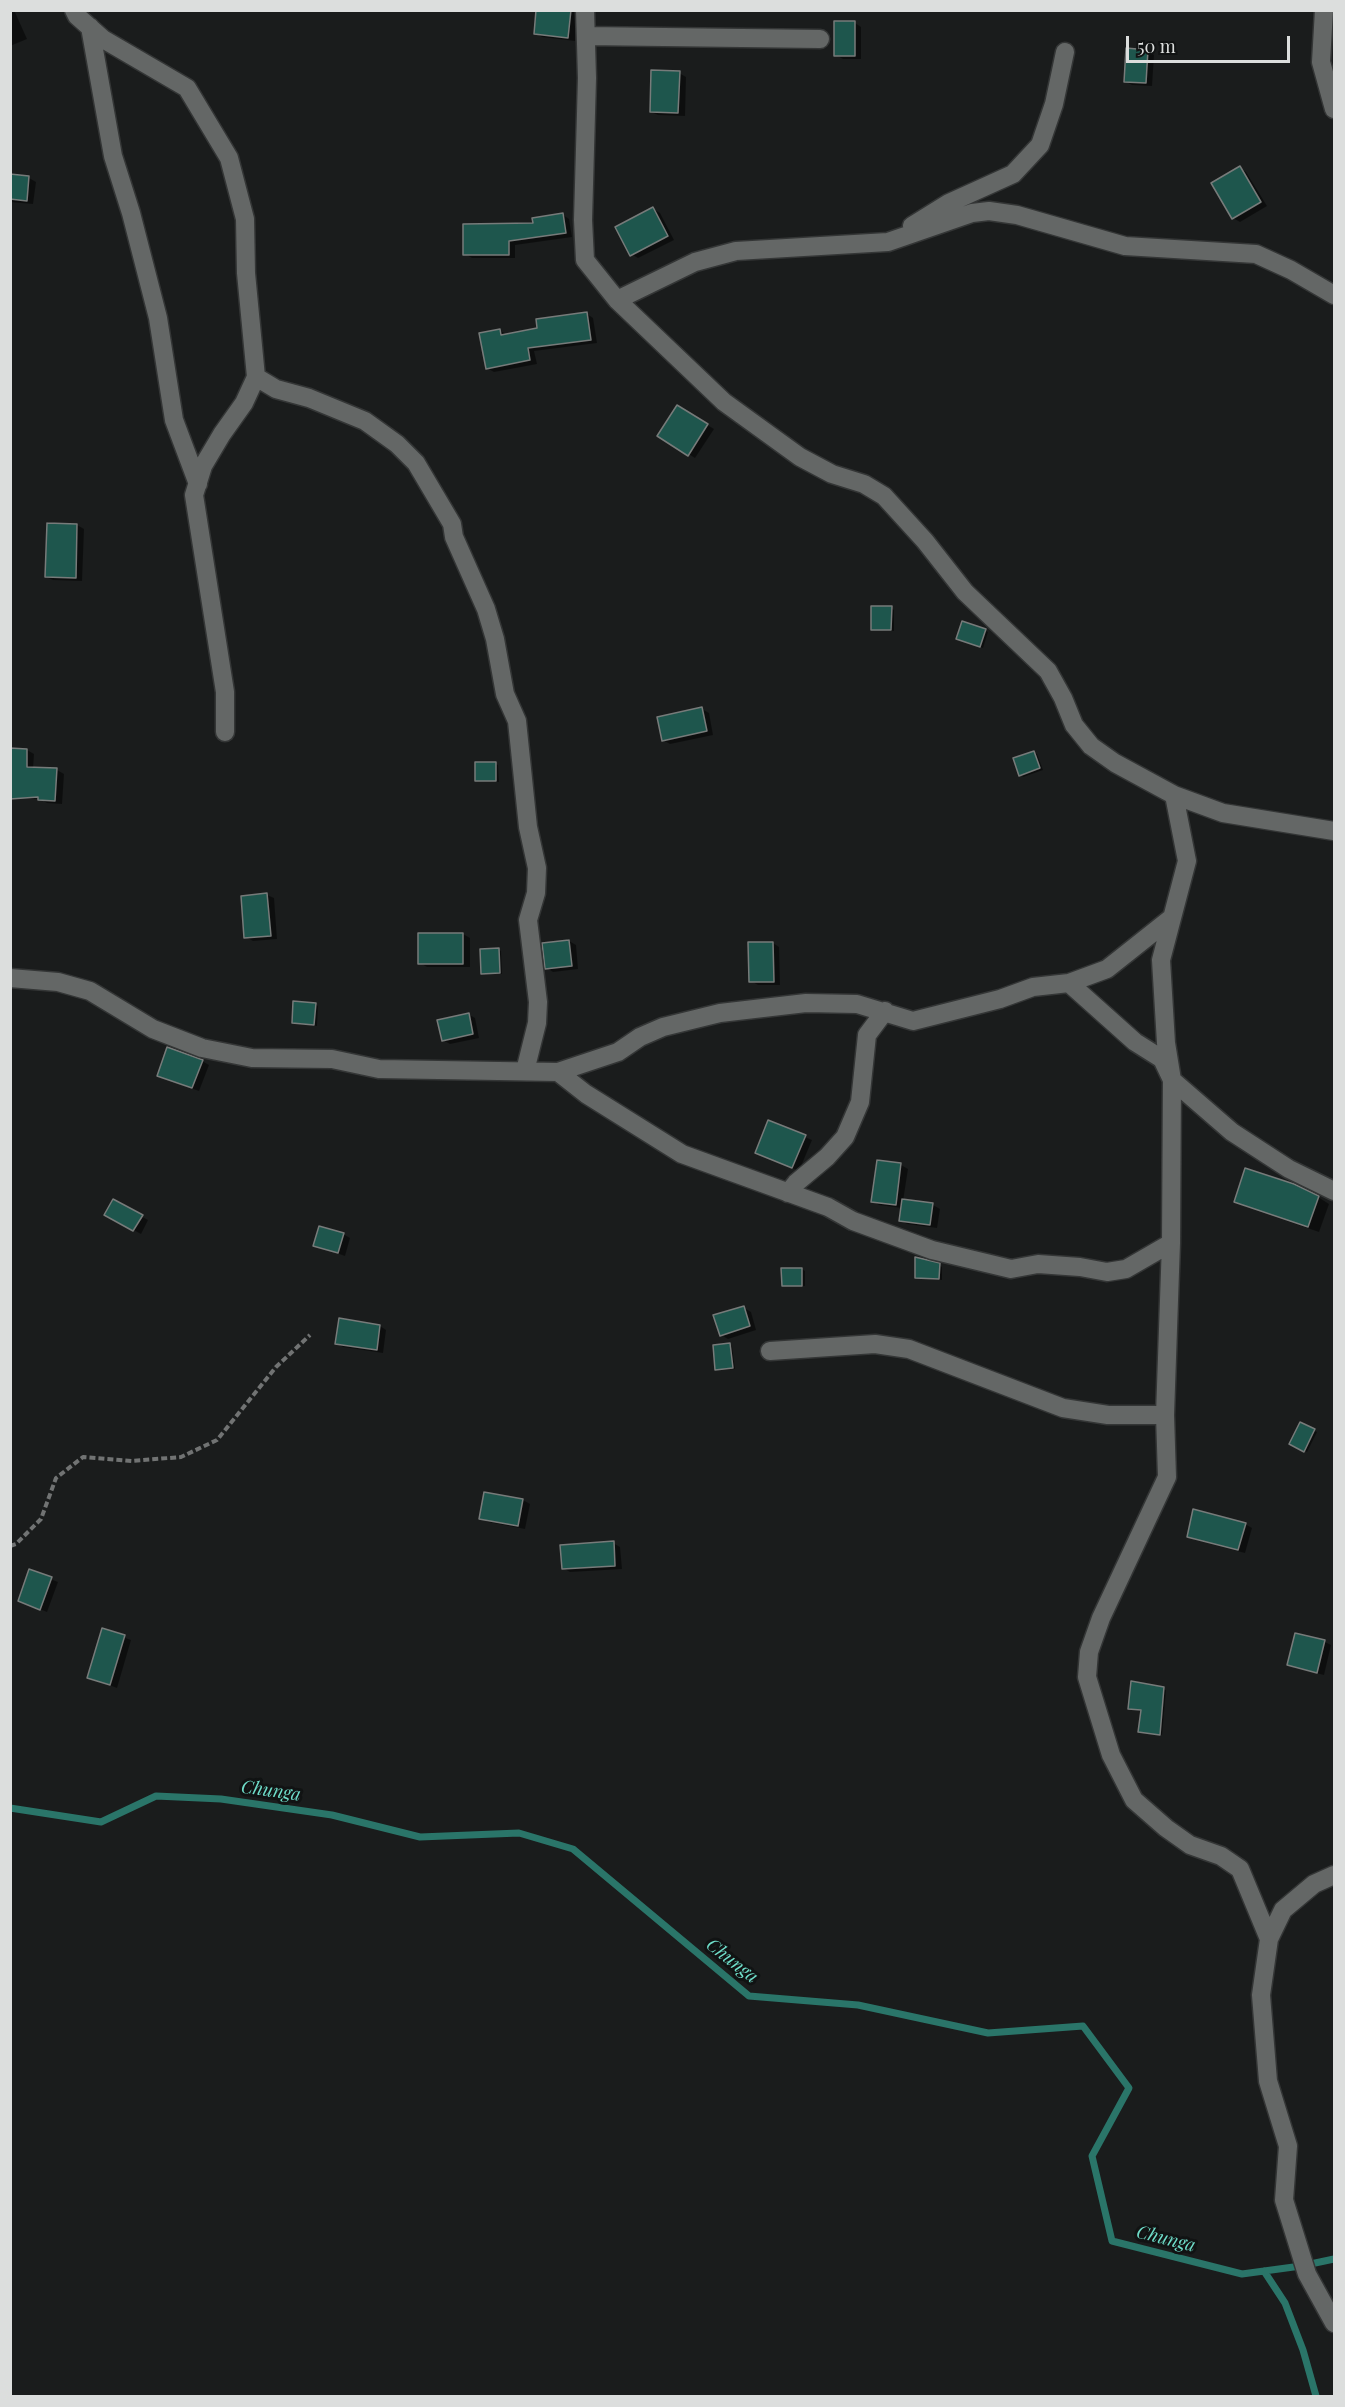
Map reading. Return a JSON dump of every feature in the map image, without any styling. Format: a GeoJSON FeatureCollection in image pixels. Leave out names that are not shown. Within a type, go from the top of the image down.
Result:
{"type":"FeatureCollection","features":[{"type":"Feature","properties":{"kind":"street"},"geometry":{"type":"LineString","coordinates":[[74,10],[103,39],[187,88],[229,158],[245,219],[246,273],[256,377],[244,403],[203,466],[194,495],[225,693],[225,732]]}},
{"type":"Feature","properties":{"kind":"street"},"geometry":{"type":"LineString","coordinates":[[585,10],[587,78],[583,220],[585,260],[617,300],[724,402],[800,457],[832,474],[864,484],[884,496],[925,541],[965,592],[1048,671],[1063,698],[1074,725],[1091,746],[1115,763],[1174,795],[1223,813],[1335,831]]}},
{"type":"Feature","properties":{"kind":"street"},"geometry":{"type":"LineString","coordinates":[[1324,10],[1322,62],[1335,109]]}},
{"type":"Feature","properties":{"kind":"street"},"geometry":{"type":"LineString","coordinates":[[90,27],[113,156],[131,213],[158,318],[174,420],[198,484]]}},
{"type":"Feature","properties":{"kind":"street"},"geometry":{"type":"LineString","coordinates":[[586,36],[820,39]]}},
{"type":"Feature","properties":{"kind":"street"},"geometry":{"type":"LineString","coordinates":[[888,242],[949,203],[1013,174],[1041,146],[1054,104],[1065,52]]}},
{"type":"Feature","properties":{"kind":"street"},"geometry":{"type":"LineString","coordinates":[[617,300],[695,262],[736,251],[888,242],[972,213],[989,211],[1017,215],[1125,246],[1256,254],[1291,270],[1335,295]]}},
{"type":"Feature","properties":{"kind":"street"},"geometry":{"type":"LineString","coordinates":[[256,377],[276,389],[309,398],[365,421],[404,450],[425,476],[433,495],[452,524],[454,537],[486,609],[495,639],[505,694],[517,721],[528,827],[537,868],[536,893],[528,920],[538,1002],[537,1023],[525,1071]]}},
{"type":"Feature","properties":{"kind":"street"},"geometry":{"type":"LineString","coordinates":[[1174,795],[1187,861],[1161,960],[1166,1043],[1172,1080],[1171,1243],[1165,1415],[1167,1478],[1101,1618],[1089,1652],[1087,1677],[1111,1755],[1134,1800],[1190,1845],[1221,1856],[1240,1869],[1269,1939]]}},
{"type":"Feature","properties":{"kind":"street"},"geometry":{"type":"LineString","coordinates":[[10,978],[58,982],[90,992],[153,1029],[202,1048],[252,1058],[332,1059],[379,1069],[558,1072],[618,1052],[640,1037],[663,1027],[720,1013],[806,1003],[857,1004],[913,1021],[1000,999],[1033,987],[1069,983],[1107,969],[1170,919]]}},
{"type":"Feature","properties":{"kind":"street"},"geometry":{"type":"LineString","coordinates":[[1069,983],[1135,1042],[1162,1059],[1172,1080],[1232,1132],[1254,1149],[1335,1191]]}},
{"type":"Feature","properties":{"kind":"street"},"geometry":{"type":"LineString","coordinates":[[788,1193],[796,1182],[827,1157],[845,1137],[860,1102],[867,1035],[885,1011]]}},
{"type":"Feature","properties":{"kind":"street"},"geometry":{"type":"LineString","coordinates":[[558,1072],[586,1094],[682,1154],[828,1207],[853,1221],[932,1250],[1011,1269],[1038,1264],[1080,1267],[1107,1272],[1126,1269],[1171,1243]]}},
{"type":"Feature","properties":{"kind":"street"},"geometry":{"type":"LineString","coordinates":[[770,1351],[875,1344],[909,1349],[1063,1408],[1108,1415],[1165,1415]]}},
{"type":"Feature","properties":{"kind":"street"},"geometry":{"type":"LineString","coordinates":[[1335,1875],[1314,1884],[1283,1910],[1269,1939],[1261,1995],[1268,2081],[1288,2146],[1284,2200],[1307,2274],[1335,2323]]}},
{"type":"Feature","properties":{"kind":"path"},"geometry":{"type":"LineString","coordinates":[[10,1546],[16,1544],[41,1519],[56,1478],[83,1458],[132,1461],[181,1458],[217,1440],[276,1367],[310,1335]]}},
{"type":"Feature","properties":{"kind":"building"},"geometry":{"type":"Polygon","coordinates":[[[536,10],[571,10],[568,38],[534,34],[536,10]]]}},
{"type":"Feature","properties":{"kind":"building"},"geometry":{"type":"Polygon","coordinates":[[[834,21],[855,21],[855,56],[834,56],[834,21]]]}},
{"type":"Feature","properties":{"kind":"building"},"geometry":{"type":"Polygon","coordinates":[[[1126,48],[1148,50],[1146,83],[1124,82],[1126,48]]]}},
{"type":"Feature","properties":{"kind":"building"},"geometry":{"type":"Polygon","coordinates":[[[651,70],[680,71],[678,113],[650,112],[651,70]]]}},
{"type":"Feature","properties":{"kind":"building"},"geometry":{"type":"Polygon","coordinates":[[[1240,166],[1261,202],[1232,219],[1211,183],[1240,166]]]}},
{"type":"Feature","properties":{"kind":"building"},"geometry":{"type":"Polygon","coordinates":[[[10,174],[29,176],[27,201],[10,199],[10,174]]]}},
{"type":"Feature","properties":{"kind":"building"},"geometry":{"type":"Polygon","coordinates":[[[653,207],[668,236],[630,256],[615,227],[653,207]]]}},
{"type":"Feature","properties":{"kind":"building"},"geometry":{"type":"Polygon","coordinates":[[[563,213],[566,233],[509,241],[509,255],[463,255],[463,224],[533,223],[532,218],[563,213]]]}},
{"type":"Feature","properties":{"kind":"building"},"geometry":{"type":"Polygon","coordinates":[[[587,312],[591,340],[528,348],[530,360],[486,369],[479,333],[500,329],[501,335],[537,328],[536,319],[587,312]]]}},
{"type":"Feature","properties":{"kind":"building"},"geometry":{"type":"Polygon","coordinates":[[[677,405],[708,424],[688,456],[657,436],[677,405]]]}},
{"type":"Feature","properties":{"kind":"building"},"geometry":{"type":"Polygon","coordinates":[[[47,523],[77,524],[76,578],[45,577],[47,523]]]}},
{"type":"Feature","properties":{"kind":"building"},"geometry":{"type":"Polygon","coordinates":[[[871,606],[892,606],[891,630],[871,630],[871,606]]]}},
{"type":"Feature","properties":{"kind":"building"},"geometry":{"type":"Polygon","coordinates":[[[962,621],[986,629],[980,647],[956,639],[962,621]]]}},
{"type":"Feature","properties":{"kind":"building"},"geometry":{"type":"Polygon","coordinates":[[[702,707],[707,731],[662,741],[657,717],[702,707]]]}},
{"type":"Feature","properties":{"kind":"building"},"geometry":{"type":"Polygon","coordinates":[[[10,748],[27,749],[27,767],[57,768],[55,801],[38,800],[38,797],[10,799],[10,748]]]}},
{"type":"Feature","properties":{"kind":"building"},"geometry":{"type":"Polygon","coordinates":[[[1034,751],[1040,768],[1019,776],[1013,758],[1034,751]]]}},
{"type":"Feature","properties":{"kind":"building"},"geometry":{"type":"Polygon","coordinates":[[[475,762],[496,762],[496,781],[475,781],[475,762]]]}},
{"type":"Feature","properties":{"kind":"building"},"geometry":{"type":"Polygon","coordinates":[[[267,893],[271,936],[244,938],[241,896],[267,893]]]}},
{"type":"Feature","properties":{"kind":"building"},"geometry":{"type":"Polygon","coordinates":[[[418,933],[463,933],[463,964],[418,964],[418,933]]]}},
{"type":"Feature","properties":{"kind":"building"},"geometry":{"type":"Polygon","coordinates":[[[569,940],[572,966],[545,969],[542,943],[569,940]]]}},
{"type":"Feature","properties":{"kind":"building"},"geometry":{"type":"Polygon","coordinates":[[[748,942],[773,942],[774,982],[749,982],[748,942]]]}},
{"type":"Feature","properties":{"kind":"building"},"geometry":{"type":"Polygon","coordinates":[[[499,948],[500,973],[481,974],[480,949],[499,948]]]}},
{"type":"Feature","properties":{"kind":"building"},"geometry":{"type":"Polygon","coordinates":[[[293,1001],[316,1003],[314,1025],[292,1023],[293,1001]]]}},
{"type":"Feature","properties":{"kind":"building"},"geometry":{"type":"Polygon","coordinates":[[[469,1013],[473,1034],[442,1041],[437,1020],[469,1013]]]}},
{"type":"Feature","properties":{"kind":"building"},"geometry":{"type":"Polygon","coordinates":[[[167,1047],[203,1060],[192,1088],[157,1076],[167,1047]]]}},
{"type":"Feature","properties":{"kind":"building"},"geometry":{"type":"Polygon","coordinates":[[[768,1120],[806,1135],[792,1168],[755,1153],[768,1120]]]}},
{"type":"Feature","properties":{"kind":"building"},"geometry":{"type":"Polygon","coordinates":[[[877,1160],[901,1163],[896,1205],[871,1202],[877,1160]]]}},
{"type":"Feature","properties":{"kind":"building"},"geometry":{"type":"Polygon","coordinates":[[[1245,1168],[1294,1184],[1319,1196],[1308,1227],[1234,1202],[1245,1168]]]}},
{"type":"Feature","properties":{"kind":"building"},"geometry":{"type":"Polygon","coordinates":[[[113,1199],[143,1215],[133,1231],[104,1215],[113,1199]]]}},
{"type":"Feature","properties":{"kind":"building"},"geometry":{"type":"Polygon","coordinates":[[[902,1199],[933,1203],[930,1225],[899,1221],[902,1199]]]}},
{"type":"Feature","properties":{"kind":"building"},"geometry":{"type":"Polygon","coordinates":[[[319,1226],[344,1233],[338,1253],[313,1246],[319,1226]]]}},
{"type":"Feature","properties":{"kind":"building"},"geometry":{"type":"Polygon","coordinates":[[[915,1257],[940,1263],[939,1279],[915,1278],[915,1257]]]}},
{"type":"Feature","properties":{"kind":"building"},"geometry":{"type":"Polygon","coordinates":[[[781,1268],[802,1268],[802,1286],[782,1286],[781,1268]]]}},
{"type":"Feature","properties":{"kind":"building"},"geometry":{"type":"Polygon","coordinates":[[[744,1306],[750,1326],[720,1336],[713,1315],[744,1306]]]}},
{"type":"Feature","properties":{"kind":"building"},"geometry":{"type":"Polygon","coordinates":[[[339,1318],[380,1325],[377,1350],[335,1344],[339,1318]]]}},
{"type":"Feature","properties":{"kind":"building"},"geometry":{"type":"Polygon","coordinates":[[[730,1343],[733,1368],[715,1370],[713,1345],[730,1343]]]}},
{"type":"Feature","properties":{"kind":"building"},"geometry":{"type":"Polygon","coordinates":[[[1300,1422],[1315,1429],[1304,1452],[1289,1444],[1300,1422]]]}},
{"type":"Feature","properties":{"kind":"building"},"geometry":{"type":"Polygon","coordinates":[[[484,1492],[523,1499],[518,1526],[479,1519],[484,1492]]]}},
{"type":"Feature","properties":{"kind":"building"},"geometry":{"type":"Polygon","coordinates":[[[1193,1509],[1246,1523],[1238,1550],[1187,1537],[1193,1509]]]}},
{"type":"Feature","properties":{"kind":"building"},"geometry":{"type":"Polygon","coordinates":[[[614,1541],[615,1566],[562,1569],[560,1545],[614,1541]]]}},
{"type":"Feature","properties":{"kind":"building"},"geometry":{"type":"Polygon","coordinates":[[[29,1569],[52,1577],[40,1610],[18,1601],[29,1569]]]}},
{"type":"Feature","properties":{"kind":"building"},"geometry":{"type":"Polygon","coordinates":[[[102,1628],[125,1635],[110,1685],[87,1678],[102,1628]]]}},
{"type":"Feature","properties":{"kind":"building"},"geometry":{"type":"Polygon","coordinates":[[[1295,1633],[1325,1640],[1317,1673],[1287,1665],[1295,1633]]]}},
{"type":"Feature","properties":{"kind":"building"},"geometry":{"type":"Polygon","coordinates":[[[1131,1681],[1164,1687],[1160,1735],[1138,1732],[1141,1710],[1128,1709],[1131,1681]]]}},
{"type":"Feature","properties":{"kind":"waterway","name":"Chunga"},"geometry":{"type":"LineString","coordinates":[[10,1808],[101,1822],[156,1796],[221,1799],[332,1815],[420,1837],[519,1833],[573,1849],[749,1996],[858,2005],[988,2033],[1083,2026],[1129,2088],[1092,2156],[1112,2241],[1242,2274],[1334,2259]]}},
{"type":"Feature","properties":{"kind":"waterway"},"geometry":{"type":"LineString","coordinates":[[1264,2271],[1285,2303],[1303,2350],[1316,2396]]}}]}
